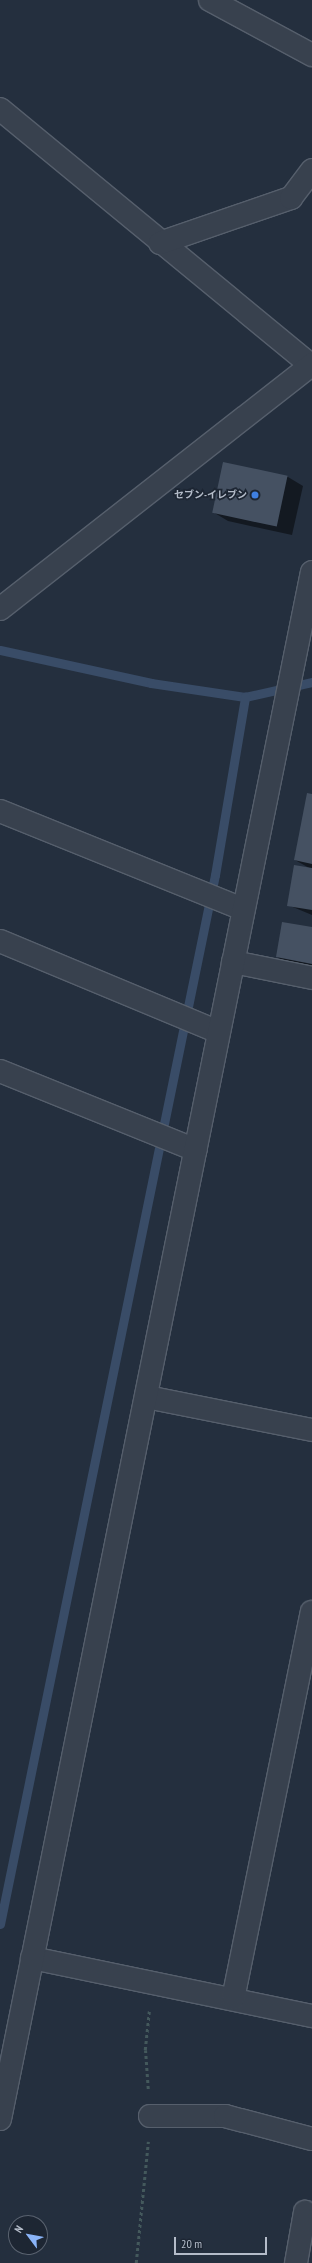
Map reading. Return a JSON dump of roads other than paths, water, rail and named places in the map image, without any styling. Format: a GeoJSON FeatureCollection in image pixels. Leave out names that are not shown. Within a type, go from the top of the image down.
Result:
{"type":"FeatureCollection","features":[{"type":"Feature","properties":{"kind":"street"},"geometry":{"type":"LineString","coordinates":[[210,0],[312,55]]}},
{"type":"Feature","properties":{"kind":"street"},"geometry":{"type":"LineString","coordinates":[[0,109],[160,243],[312,365],[1,607]]}},
{"type":"Feature","properties":{"kind":"street"},"geometry":{"type":"LineString","coordinates":[[160,243],[291,198],[312,170]]}},
{"type":"Feature","properties":{"kind":"street"},"geometry":{"type":"LineString","coordinates":[[0,2119],[148,1397],[243,909],[312,572]]}},
{"type":"Feature","properties":{"kind":"street"},"geometry":{"type":"LineString","coordinates":[[0,811],[243,909]]}},
{"type":"Feature","properties":{"kind":"street"},"geometry":{"type":"LineString","coordinates":[[0,941],[219,1032]]}},
{"type":"Feature","properties":{"kind":"street"},"geometry":{"type":"LineString","coordinates":[[233,962],[312,978]]}},
{"type":"Feature","properties":{"kind":"street"},"geometry":{"type":"LineString","coordinates":[[0,1072],[196,1150]]}},
{"type":"Feature","properties":{"kind":"street"},"geometry":{"type":"LineString","coordinates":[[148,1397],[312,1430]]}},
{"type":"Feature","properties":{"kind":"street"},"geometry":{"type":"LineString","coordinates":[[233,1999],[312,1612]]}},
{"type":"Feature","properties":{"kind":"street"},"geometry":{"type":"LineString","coordinates":[[32,1958],[312,2016]]}},
{"type":"Feature","properties":{"kind":"street"},"geometry":{"type":"LineString","coordinates":[[150,2116],[225,2116],[312,2138]]}},
{"type":"Feature","properties":{"kind":"street"},"geometry":{"type":"LineString","coordinates":[[296,2263],[305,2212]]}},
{"type":"Feature","properties":{"kind":"waterway"},"geometry":{"type":"LineString","coordinates":[[0,650],[151,683],[245,697],[312,682]]}},
{"type":"Feature","properties":{"kind":"waterway"},"geometry":{"type":"LineString","coordinates":[[0,1924],[215,875],[245,697]]}},
{"type":"Feature","properties":{"kind":"place","name":"セブン-イレブン"},"geometry":{"type":"Point","coordinates":[255,495]}}]}
